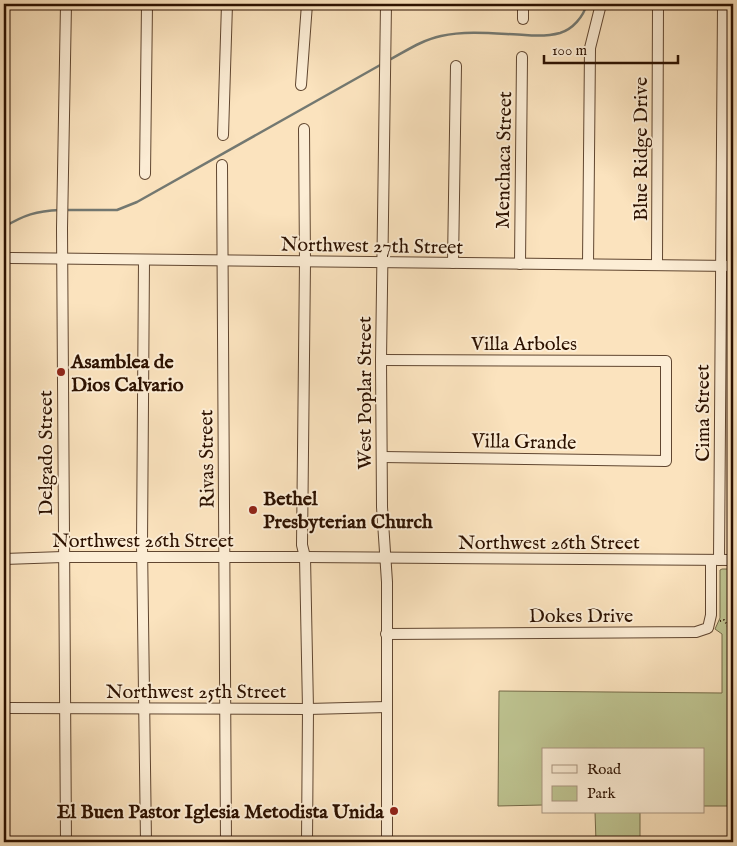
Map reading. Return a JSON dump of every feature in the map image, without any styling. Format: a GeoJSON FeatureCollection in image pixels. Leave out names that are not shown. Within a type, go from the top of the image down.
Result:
{"type":"FeatureCollection","features":[{"type":"Feature","properties":{"kind":"street","name":"Delgado Street"},"geometry":{"type":"LineString","coordinates":[[66,4],[62,197],[66,842]]}},
{"type":"Feature","properties":{"kind":"street"},"geometry":{"type":"LineString","coordinates":[[145,174],[147,4]]}},
{"type":"Feature","properties":{"kind":"street"},"geometry":{"type":"LineString","coordinates":[[223,135],[227,4]]}},
{"type":"Feature","properties":{"kind":"street"},"geometry":{"type":"LineString","coordinates":[[301,86],[307,4]]}},
{"type":"Feature","properties":{"kind":"street","name":"West Poplar Street"},"geometry":{"type":"LineString","coordinates":[[386,4],[387,44],[382,263],[382,506],[386,558],[387,842]]}},
{"type":"Feature","properties":{"kind":"street"},"geometry":{"type":"LineString","coordinates":[[523,4],[523,19]]}},
{"type":"Feature","properties":{"kind":"street"},"geometry":{"type":"LineString","coordinates":[[588,264],[590,48],[601,4]]}},
{"type":"Feature","properties":{"kind":"street","name":"Blue Ridge Drive"},"geometry":{"type":"LineString","coordinates":[[657,265],[658,4]]}},
{"type":"Feature","properties":{"kind":"street","name":"Cima Street"},"geometry":{"type":"LineString","coordinates":[[715,560],[721,266],[723,4]]}},
{"type":"Feature","properties":{"kind":"street","name":"Menchaca Street"},"geometry":{"type":"LineString","coordinates":[[520,264],[522,57]]}},
{"type":"Feature","properties":{"kind":"street"},"geometry":{"type":"LineString","coordinates":[[453,264],[456,66]]}},
{"type":"Feature","properties":{"kind":"street"},"geometry":{"type":"LineString","coordinates":[[304,129],[305,262],[302,545],[305,557],[308,709],[307,842]]}},
{"type":"Feature","properties":{"kind":"street","name":"Rivas Street"},"geometry":{"type":"LineString","coordinates":[[222,165],[226,842]]}},
{"type":"Feature","properties":{"kind":"street","name":"Northwest 27th Street"},"geometry":{"type":"LineString","coordinates":[[11,258],[733,266]]}},
{"type":"Feature","properties":{"kind":"street"},"geometry":{"type":"LineString","coordinates":[[144,260],[142,544],[146,842]]}},
{"type":"Feature","properties":{"kind":"street","name":"Villa Arboles"},"geometry":{"type":"LineString","coordinates":[[382,360],[666,361],[666,460]]}},
{"type":"Feature","properties":{"kind":"street","name":"Villa Grande"},"geometry":{"type":"LineString","coordinates":[[382,457],[666,460]]}},
{"type":"Feature","properties":{"kind":"street","name":"Northwest 26th Street"},"geometry":{"type":"LineString","coordinates":[[4,559],[63,557],[305,557],[733,560]]}},
{"type":"Feature","properties":{"kind":"street"},"geometry":{"type":"LineString","coordinates":[[710,623],[715,560]]}},
{"type":"Feature","properties":{"kind":"street","name":"Dokes Drive"},"geometry":{"type":"LineString","coordinates":[[386,634],[696,632],[706,629],[710,623]]}},
{"type":"Feature","properties":{"kind":"street","name":"Northwest 25th Street"},"geometry":{"type":"LineString","coordinates":[[4,708],[308,709],[387,707]]}},
{"type":"Feature","properties":{"kind":"path"},"geometry":{"type":"LineString","coordinates":[[710,623],[724,620],[733,634]]}},
{"type":"Feature","properties":{"kind":"green space"},"geometry":{"type":"Polygon","coordinates":[[[733,569],[733,703],[729,703],[728,806],[704,806],[704,748],[542,748],[542,805],[498,806],[499,691],[722,693],[722,634],[715,629],[720,618],[720,570],[733,569]]]}},
{"type":"Feature","properties":{"kind":"green space"},"geometry":{"type":"Polygon","coordinates":[[[595,814],[640,814],[640,842],[596,842],[595,814]]]}},
{"type":"Feature","properties":{"kind":"waterway"},"geometry":{"type":"LineString","coordinates":[[389,60],[427,40],[451,34],[483,33],[538,36],[560,33],[569,29],[577,22],[587,4]]}},
{"type":"Feature","properties":{"kind":"waterway"},"geometry":{"type":"LineString","coordinates":[[65,210],[117,210],[137,202],[382,64]]}},
{"type":"Feature","properties":{"kind":"waterway"},"geometry":{"type":"LineString","coordinates":[[4,227],[30,214],[60,210]]}},
{"type":"Feature","properties":{"kind":"place","name":"Asamblea de Dios Calvario"},"geometry":{"type":"Point","coordinates":[61,372]}},
{"type":"Feature","properties":{"kind":"place","name":"Bethel Presbyterian Church"},"geometry":{"type":"Point","coordinates":[253,510]}},
{"type":"Feature","properties":{"kind":"place","name":"El Buen Pastor Iglesia Metodista Unida"},"geometry":{"type":"Point","coordinates":[394,811]}}]}
